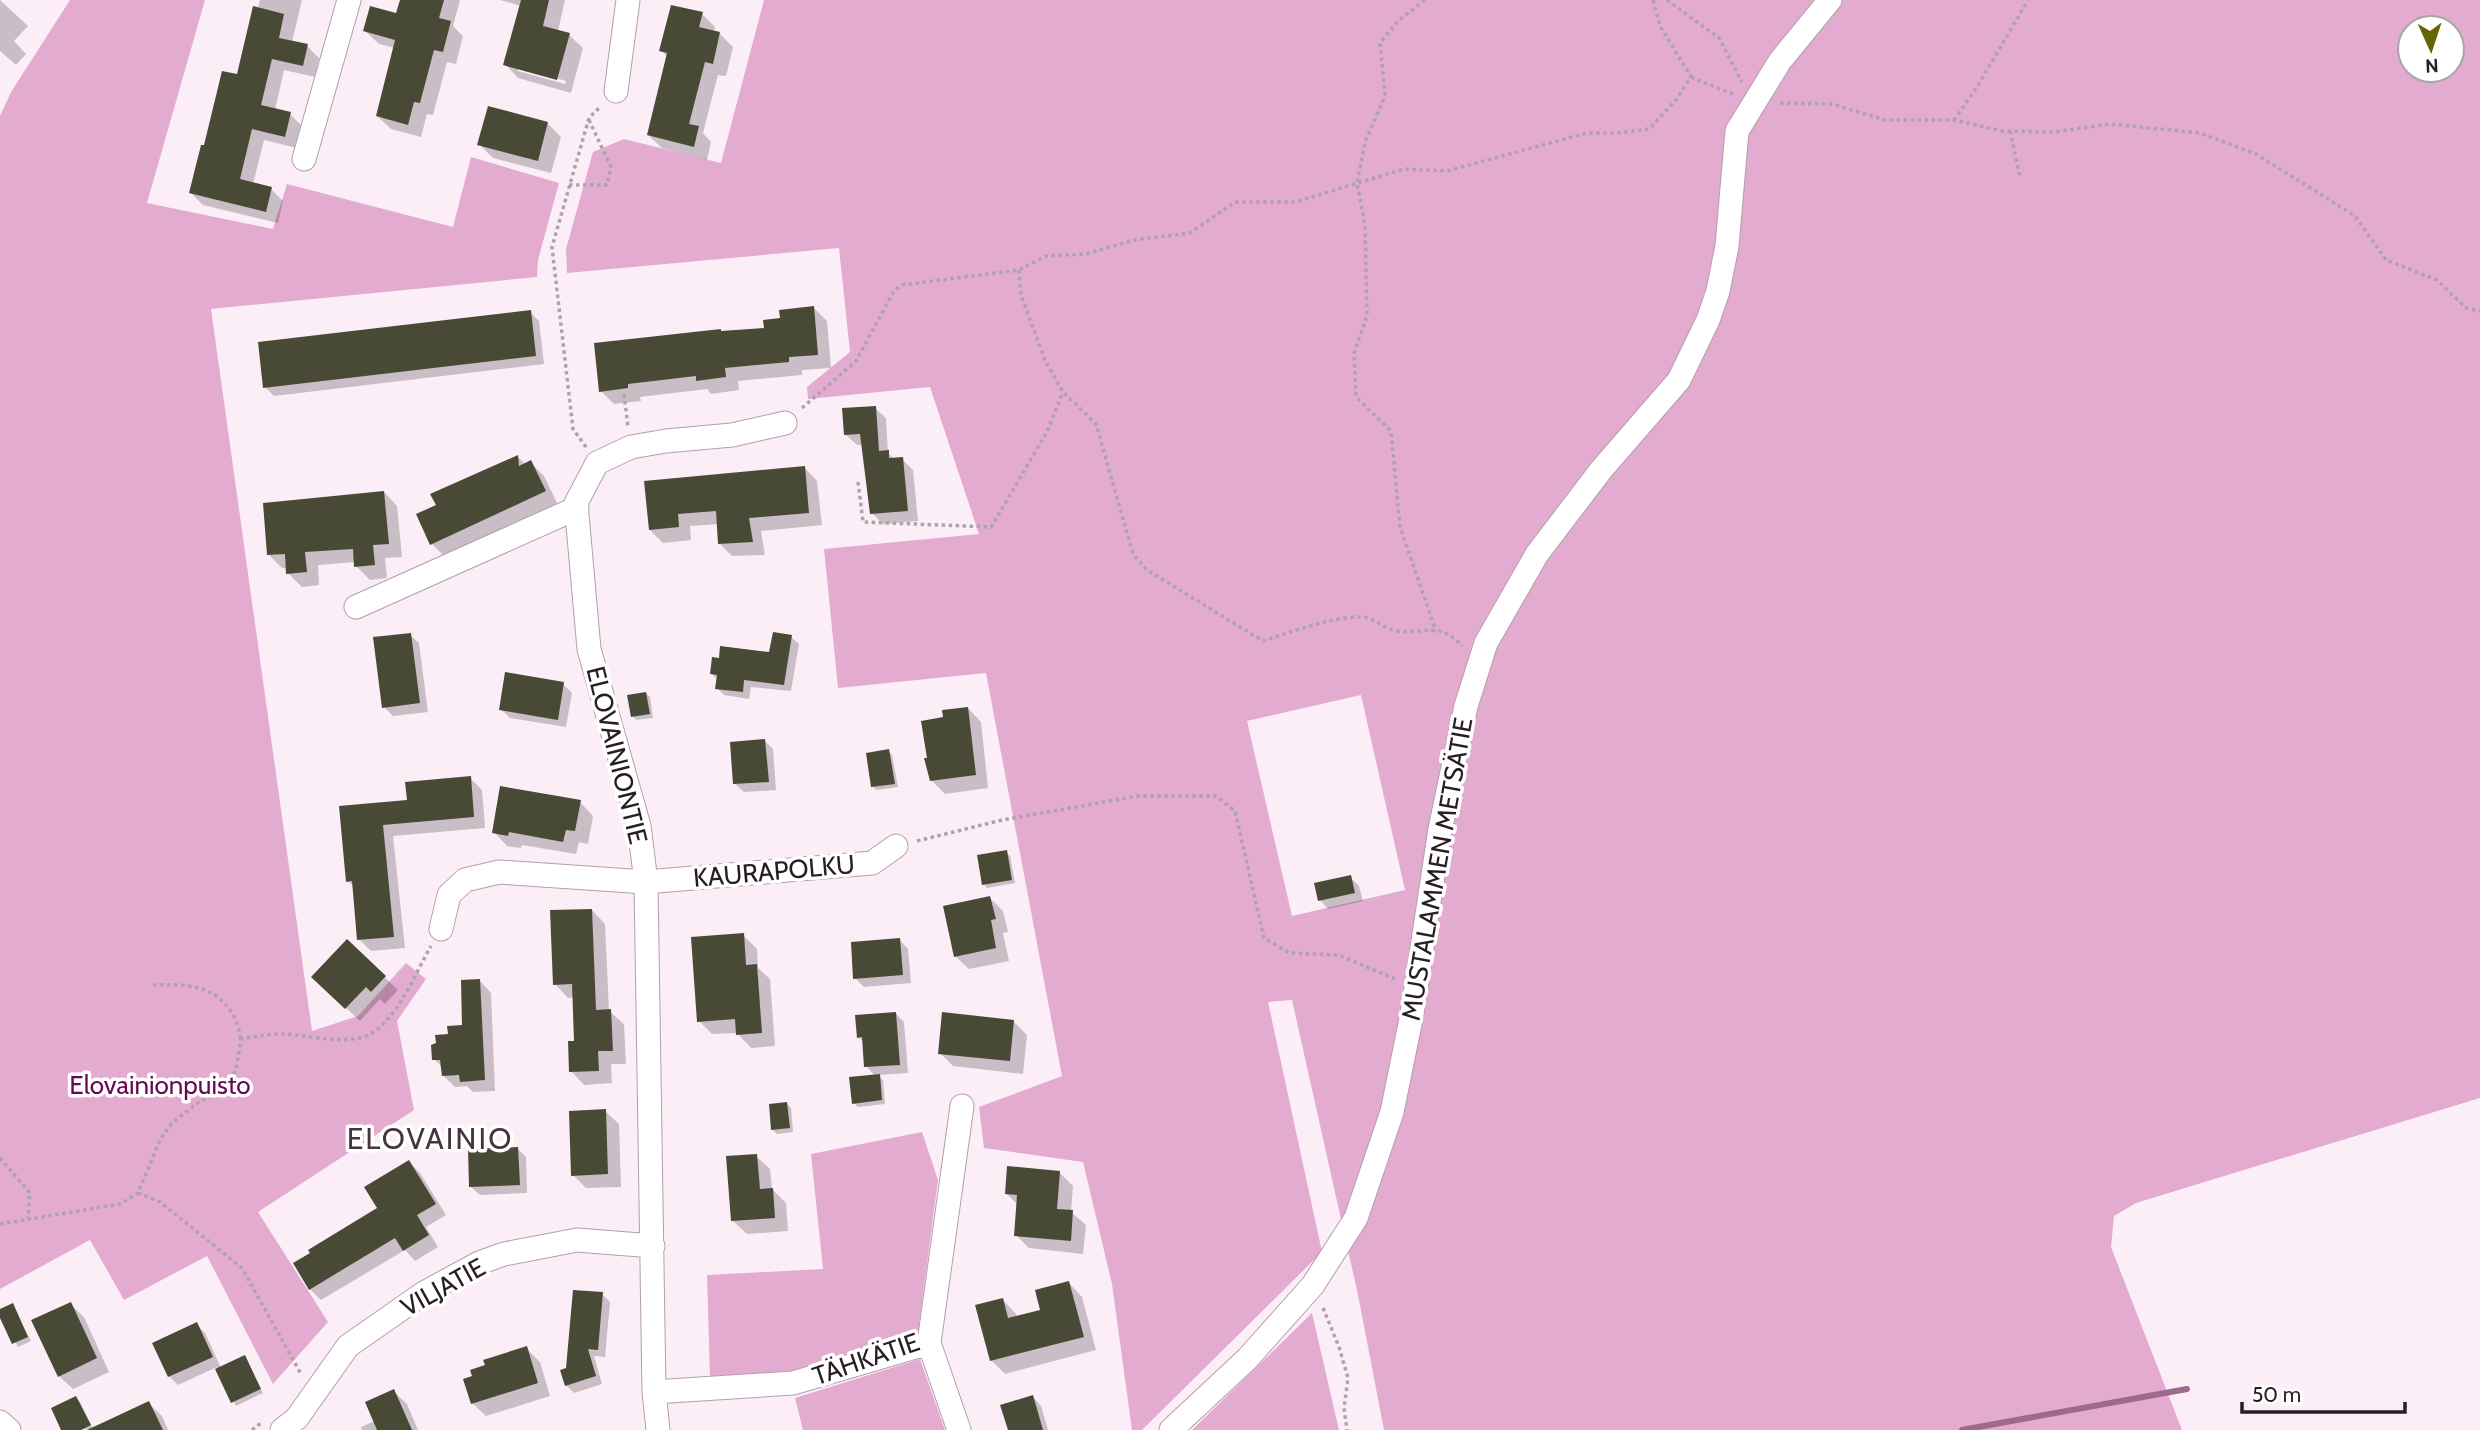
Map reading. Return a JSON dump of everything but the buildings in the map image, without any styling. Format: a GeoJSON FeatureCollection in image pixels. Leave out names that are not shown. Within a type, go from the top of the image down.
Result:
{"type":"FeatureCollection","features":[{"type":"Feature","properties":{"kind":"street"},"geometry":{"type":"LineString","coordinates":[[304,159],[349,0]]}},
{"type":"Feature","properties":{"kind":"street"},"geometry":{"type":"LineString","coordinates":[[617,90],[628,0]]}},
{"type":"Feature","properties":{"kind":"street","name":"MUSTALAMMEN METSÄTIE"},"geometry":{"type":"LineString","coordinates":[[1171,1430],[1247,1359],[1313,1285],[1356,1218],[1388,1124],[1416,988],[1440,829],[1466,706],[1486,643],[1537,554],[1601,470],[1679,380],[1709,320],[1718,291],[1727,246],[1737,131],[1780,61],[1830,0]]}},
{"type":"Feature","properties":{"kind":"street"},"geometry":{"type":"LineString","coordinates":[[597,463],[631,447],[733,435],[785,422]]}},
{"type":"Feature","properties":{"kind":"street","name":"ELOVAINIONTIE"},"geometry":{"type":"LineString","coordinates":[[597,463],[576,503],[590,649],[639,826],[646,882],[654,1392],[658,1430]]}},
{"type":"Feature","properties":{"kind":"street"},"geometry":{"type":"LineString","coordinates":[[356,607],[577,508]]}},
{"type":"Feature","properties":{"kind":"street","name":"KAURAPOLKU"},"geometry":{"type":"LineString","coordinates":[[441,929],[449,895],[465,880],[499,872],[646,882],[872,863],[895,846]]}},
{"type":"Feature","properties":{"kind":"street","name":"TÄHKÄTIE"},"geometry":{"type":"LineString","coordinates":[[654,1392],[793,1384],[929,1343],[962,1106]]}},
{"type":"Feature","properties":{"kind":"street","name":"VILJATIE"},"geometry":{"type":"LineString","coordinates":[[288,1424],[348,1346],[424,1293],[479,1263],[504,1254],[577,1240],[653,1246]]}},
{"type":"Feature","properties":{"kind":"street"},"geometry":{"type":"LineString","coordinates":[[929,1343],[959,1430]]}},
{"type":"Feature","properties":{"kind":"street"},"geometry":{"type":"LineString","coordinates":[[0,1422],[9,1430]]}},
{"type":"Feature","properties":{"kind":"path"},"geometry":{"type":"LineString","coordinates":[[1425,0],[1398,21],[1380,43],[1385,96],[1365,142],[1357,183],[1365,225],[1367,316],[1354,353],[1356,397],[1391,431],[1400,527],[1436,631]]}},
{"type":"Feature","properties":{"kind":"path"},"geometry":{"type":"LineString","coordinates":[[1653,0],[1660,26],[1691,77],[1753,102],[1832,104],[1885,120],[1954,120],[2010,131],[2054,132],[2110,124],[2200,133],[2256,154],[2355,216],[2386,260],[2437,280],[2466,308],[2480,311]]}},
{"type":"Feature","properties":{"kind":"path"},"geometry":{"type":"LineString","coordinates":[[1667,0],[1719,38],[1753,102]]}},
{"type":"Feature","properties":{"kind":"path"},"geometry":{"type":"LineString","coordinates":[[1954,120],[1977,87],[2028,0]]}},
{"type":"Feature","properties":{"kind":"path"},"geometry":{"type":"LineString","coordinates":[[785,422],[856,362],[894,291],[902,285],[1019,270],[1046,256],[1086,254],[1134,240],[1190,233],[1235,202],[1295,202],[1404,169],[1447,171],[1587,132],[1617,134],[1649,129],[1676,100],[1691,77]]}},
{"type":"Feature","properties":{"kind":"path"},"geometry":{"type":"LineString","coordinates":[[597,463],[573,429],[552,247],[589,118],[617,90]]}},
{"type":"Feature","properties":{"kind":"path"},"geometry":{"type":"LineString","coordinates":[[569,185],[607,185],[611,167],[589,118]]}},
{"type":"Feature","properties":{"kind":"path"},"geometry":{"type":"LineString","coordinates":[[2010,131],[2020,177]]}},
{"type":"Feature","properties":{"kind":"path"},"geometry":{"type":"LineString","coordinates":[[1019,270],[1021,295],[1045,360],[1063,392],[1096,424],[1133,554],[1147,570],[1263,641],[1315,624],[1364,617],[1397,632],[1430,629],[1454,637],[1479,664]]}},
{"type":"Feature","properties":{"kind":"path"},"geometry":{"type":"LineString","coordinates":[[858,482],[863,522],[991,527],[1047,432],[1063,392]]}},
{"type":"Feature","properties":{"kind":"path"},"geometry":{"type":"LineString","coordinates":[[624,394],[631,447]]}},
{"type":"Feature","properties":{"kind":"path"},"geometry":{"type":"LineString","coordinates":[[895,846],[1002,820],[1138,796],[1216,796],[1235,811],[1264,937],[1289,953],[1339,955],[1416,988]]}},
{"type":"Feature","properties":{"kind":"path"},"geometry":{"type":"LineString","coordinates":[[241,1039],[279,1034],[334,1039],[357,1038],[373,1033],[387,1019],[408,987],[441,929]]}},
{"type":"Feature","properties":{"kind":"path"},"geometry":{"type":"LineString","coordinates":[[0,1224],[120,1204],[138,1193],[160,1140],[172,1124],[200,1101],[221,1092],[236,1070],[241,1039],[233,1013],[213,992],[180,984],[153,985]]}},
{"type":"Feature","properties":{"kind":"path"},"geometry":{"type":"LineString","coordinates":[[0,1158],[30,1193],[28,1218]]}},
{"type":"Feature","properties":{"kind":"path"},"geometry":{"type":"LineString","coordinates":[[138,1193],[160,1202],[242,1268],[305,1381]]}},
{"type":"Feature","properties":{"kind":"path"},"geometry":{"type":"LineString","coordinates":[[1313,1285],[1339,1347],[1348,1378],[1344,1408],[1347,1430]]}},
{"type":"Feature","properties":{"kind":"path"},"geometry":{"type":"LineString","coordinates":[[252,1430],[288,1424]]}},
{"type":"Feature","properties":{"kind":"green space","name":"Elovainionpuisto"},"geometry":{"type":"Polygon","coordinates":[[[70,0],[205,0],[147,203],[273,229],[287,184],[453,227],[471,157],[559,183],[538,260],[537,277],[211,309],[312,1031],[358,1016],[406,963],[426,979],[397,1021],[414,1110],[258,1212],[328,1322],[273,1384],[207,1256],[124,1300],[90,1240],[0,1289],[0,116],[11,92],[70,0]]]}},
{"type":"Feature","properties":{"kind":"green space"},"geometry":{"type":"Polygon","coordinates":[[[764,0],[2480,0],[2480,1098],[2136,1203],[2114,1216],[2111,1247],[2182,1430],[1384,1430],[1358,1295],[1292,1000],[1268,1002],[1322,1252],[1142,1430],[1132,1430],[1112,1284],[1083,1162],[984,1148],[979,1107],[1062,1076],[986,673],[838,688],[824,549],[979,534],[930,387],[808,399],[807,387],[850,352],[839,248],[567,273],[566,249],[593,152],[624,139],[721,163],[764,0]],[[1361,695],[1247,721],[1292,916],[1405,890],[1361,695]]]}},
{"type":"Feature","properties":{"kind":"green space"},"geometry":{"type":"Polygon","coordinates":[[[922,1132],[938,1180],[918,1333],[791,1374],[710,1378],[707,1275],[823,1269],[811,1154],[922,1132]]]}},
{"type":"Feature","properties":{"kind":"green space"},"geometry":{"type":"Polygon","coordinates":[[[1312,1313],[1339,1430],[1192,1430],[1312,1313]]]}},
{"type":"Feature","properties":{"kind":"green space"},"geometry":{"type":"Polygon","coordinates":[[[920,1359],[945,1430],[803,1430],[795,1398],[920,1359]]]}},
{"type":"Feature","properties":{"kind":"waterway"},"geometry":{"type":"LineString","coordinates":[[1962,1430],[2187,1389]]}},
{"type":"Feature","properties":{"kind":"district","name":"ELOVAINIO"},"geometry":{"type":"Point","coordinates":[430,1139]}}]}
